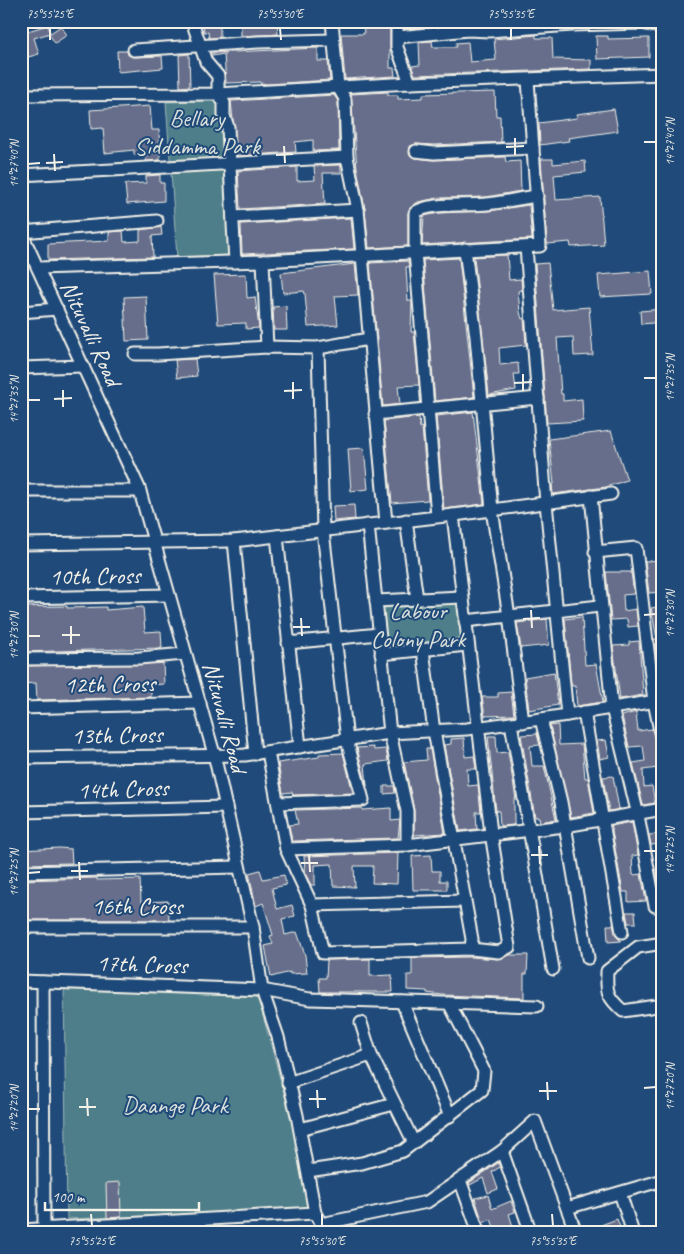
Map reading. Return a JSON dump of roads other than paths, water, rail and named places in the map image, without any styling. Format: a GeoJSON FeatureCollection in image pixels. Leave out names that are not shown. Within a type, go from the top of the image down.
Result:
{"type":"FeatureCollection","features":[{"type":"Feature","properties":{"kind":"street"},"geometry":{"type":"LineString","coordinates":[[192,21],[206,62],[218,76],[218,93],[224,103],[224,116],[228,127],[235,262]]}},
{"type":"Feature","properties":{"kind":"street"},"geometry":{"type":"LineString","coordinates":[[332,21],[338,87],[345,99],[347,157],[358,210],[386,523]]}},
{"type":"Feature","properties":{"kind":"street"},"geometry":{"type":"LineString","coordinates":[[397,21],[397,47],[410,83]]}},
{"type":"Feature","properties":{"kind":"street"},"geometry":{"type":"LineString","coordinates":[[398,37],[468,26],[489,31],[541,24],[640,23],[661,27]]}},
{"type":"Feature","properties":{"kind":"street"},"geometry":{"type":"LineString","coordinates":[[134,50],[258,42],[334,40]]}},
{"type":"Feature","properties":{"kind":"street"},"geometry":{"type":"LineString","coordinates":[[21,95],[218,93],[410,83],[663,74]]}},
{"type":"Feature","properties":{"kind":"street"},"geometry":{"type":"LineString","coordinates":[[38,268],[263,261],[540,246],[528,80]]}},
{"type":"Feature","properties":{"kind":"street"},"geometry":{"type":"LineString","coordinates":[[416,151],[434,153],[533,148]]}},
{"type":"Feature","properties":{"kind":"street"},"geometry":{"type":"LineString","coordinates":[[21,175],[347,157]]}},
{"type":"Feature","properties":{"kind":"street"},"geometry":{"type":"LineString","coordinates":[[437,516],[414,252],[415,213],[418,210],[436,207],[487,204],[537,196]]}},
{"type":"Feature","properties":{"kind":"street"},"geometry":{"type":"LineString","coordinates":[[233,217],[358,210]]}},
{"type":"Feature","properties":{"kind":"street"},"geometry":{"type":"LineString","coordinates":[[22,236],[157,221]]}},
{"type":"Feature","properties":{"kind":"street","name":"Nituvalli Road"},"geometry":{"type":"LineString","coordinates":[[22,236],[140,491],[214,754],[253,927],[262,990],[278,1037],[321,1223]]}},
{"type":"Feature","properties":{"kind":"street"},"geometry":{"type":"LineString","coordinates":[[526,247],[546,503],[566,715]]}},
{"type":"Feature","properties":{"kind":"street"},"geometry":{"type":"LineString","coordinates":[[464,249],[492,510],[510,616],[523,722]]}},
{"type":"Feature","properties":{"kind":"street"},"geometry":{"type":"LineString","coordinates":[[263,261],[267,347]]}},
{"type":"Feature","properties":{"kind":"street"},"geometry":{"type":"LineString","coordinates":[[21,312],[57,309]]}},
{"type":"Feature","properties":{"kind":"street"},"geometry":{"type":"LineString","coordinates":[[135,354],[267,347],[318,348],[369,339]]}},
{"type":"Feature","properties":{"kind":"street"},"geometry":{"type":"LineString","coordinates":[[278,803],[362,800],[347,740],[323,531],[318,348]]}},
{"type":"Feature","properties":{"kind":"street"},"geometry":{"type":"LineString","coordinates":[[21,368],[83,366]]}},
{"type":"Feature","properties":{"kind":"street"},"geometry":{"type":"LineString","coordinates":[[375,414],[538,398]]}},
{"type":"Feature","properties":{"kind":"street"},"geometry":{"type":"LineString","coordinates":[[21,491],[140,491]]}},
{"type":"Feature","properties":{"kind":"street"},"geometry":{"type":"LineString","coordinates":[[21,544],[155,543],[234,540],[323,531],[611,494]]}},
{"type":"Feature","properties":{"kind":"street"},"geometry":{"type":"LineString","coordinates":[[591,496],[600,606],[612,708],[638,815],[655,906]]}},
{"type":"Feature","properties":{"kind":"street"},"geometry":{"type":"LineString","coordinates":[[268,752],[286,849],[312,905],[323,953],[471,949],[500,952],[509,947],[491,834],[464,621],[453,515]]}},
{"type":"Feature","properties":{"kind":"street"},"geometry":{"type":"LineString","coordinates":[[406,520],[417,599]]}},
{"type":"Feature","properties":{"kind":"street"},"geometry":{"type":"LineString","coordinates":[[368,525],[390,733],[406,811],[407,846]]}},
{"type":"Feature","properties":{"kind":"street"},"geometry":{"type":"LineString","coordinates":[[278,536],[300,747]]}},
{"type":"Feature","properties":{"kind":"street"},"geometry":{"type":"LineString","coordinates":[[234,540],[255,754]]}},
{"type":"Feature","properties":{"kind":"street"},"geometry":{"type":"LineString","coordinates":[[595,552],[636,548],[659,701],[663,745]]}},
{"type":"Feature","properties":{"kind":"street","name":"10th Cross"},"geometry":{"type":"LineString","coordinates":[[21,598],[170,595]]}},
{"type":"Feature","properties":{"kind":"street"},"geometry":{"type":"LineString","coordinates":[[376,601],[462,597]]}},
{"type":"Feature","properties":{"kind":"street"},"geometry":{"type":"LineString","coordinates":[[464,621],[600,606]]}},
{"type":"Feature","properties":{"kind":"street"},"geometry":{"type":"LineString","coordinates":[[288,643],[379,634]]}},
{"type":"Feature","properties":{"kind":"street"},"geometry":{"type":"LineString","coordinates":[[381,654],[467,645]]}},
{"type":"Feature","properties":{"kind":"street"},"geometry":{"type":"LineString","coordinates":[[423,650],[434,731],[472,939],[471,949]]}},
{"type":"Feature","properties":{"kind":"street"},"geometry":{"type":"LineString","coordinates":[[21,659],[139,658],[185,654]]}},
{"type":"Feature","properties":{"kind":"street","name":"13th Cross"},"geometry":{"type":"LineString","coordinates":[[21,758],[255,754],[390,733],[434,731],[523,722],[659,701]]}},
{"type":"Feature","properties":{"kind":"street","name":"12th Cross"},"geometry":{"type":"LineString","coordinates":[[21,708],[200,703]]}},
{"type":"Feature","properties":{"kind":"street"},"geometry":{"type":"LineString","coordinates":[[584,712],[622,932]]}},
{"type":"Feature","properties":{"kind":"street"},"geometry":{"type":"LineString","coordinates":[[541,719],[561,802],[588,958]]}},
{"type":"Feature","properties":{"kind":"street"},"geometry":{"type":"LineString","coordinates":[[511,723],[552,969]]}},
{"type":"Feature","properties":{"kind":"street","name":"14th Cross"},"geometry":{"type":"LineString","coordinates":[[21,812],[226,807]]}},
{"type":"Feature","properties":{"kind":"street"},"geometry":{"type":"LineString","coordinates":[[286,849],[407,846],[565,826],[638,815],[663,809]]}},
{"type":"Feature","properties":{"kind":"street"},"geometry":{"type":"LineString","coordinates":[[21,872],[239,868]]}},
{"type":"Feature","properties":{"kind":"street"},"geometry":{"type":"LineString","coordinates":[[312,905],[464,901]]}},
{"type":"Feature","properties":{"kind":"street","name":"16th Cross"},"geometry":{"type":"LineString","coordinates":[[21,927],[253,927]]}},
{"type":"Feature","properties":{"kind":"street"},"geometry":{"type":"LineString","coordinates":[[663,943],[638,947],[621,959],[607,971],[606,989],[610,1000],[623,1011],[663,1005]]}},
{"type":"Feature","properties":{"kind":"street","name":"17th Cross"},"geometry":{"type":"LineString","coordinates":[[21,982],[262,990],[310,999],[537,1006]]}},
{"type":"Feature","properties":{"kind":"street"},"geometry":{"type":"LineString","coordinates":[[43,982],[44,1229]]}},
{"type":"Feature","properties":{"kind":"street"},"geometry":{"type":"LineString","coordinates":[[402,1002],[450,1116]]}},
{"type":"Feature","properties":{"kind":"street"},"geometry":{"type":"LineString","coordinates":[[308,1171],[362,1163],[403,1151],[482,1090],[484,1071],[449,1004]]}},
{"type":"Feature","properties":{"kind":"street"},"geometry":{"type":"LineString","coordinates":[[361,1023],[371,1055],[414,1142]]}},
{"type":"Feature","properties":{"kind":"street"},"geometry":{"type":"LineString","coordinates":[[288,1083],[371,1055]]}},
{"type":"Feature","properties":{"kind":"street"},"geometry":{"type":"LineString","coordinates":[[300,1128],[394,1104]]}},
{"type":"Feature","properties":{"kind":"street"},"geometry":{"type":"LineString","coordinates":[[21,1230],[321,1223],[428,1202],[502,1151],[535,1121],[576,1233]]}},
{"type":"Feature","properties":{"kind":"street"},"geometry":{"type":"LineString","coordinates":[[502,1151],[532,1233]]}},
{"type":"Feature","properties":{"kind":"street"},"geometry":{"type":"LineString","coordinates":[[460,1180],[479,1233]]}},
{"type":"Feature","properties":{"kind":"street"},"geometry":{"type":"LineString","coordinates":[[567,1208],[663,1180]]}},
{"type":"Feature","properties":{"kind":"street"},"geometry":{"type":"LineString","coordinates":[[620,1192],[633,1233]]}},
{"type":"Feature","properties":{"kind":"park label","name":"Bellary Siddamma Park"},"geometry":{"type":"Point","coordinates":[197,132]}},
{"type":"Feature","properties":{"kind":"park label","name":"Labour Colony Park"},"geometry":{"type":"Point","coordinates":[418,625]}},
{"type":"Feature","properties":{"kind":"park label","name":"Daange Park"},"geometry":{"type":"Point","coordinates":[175,1105]}}]}
